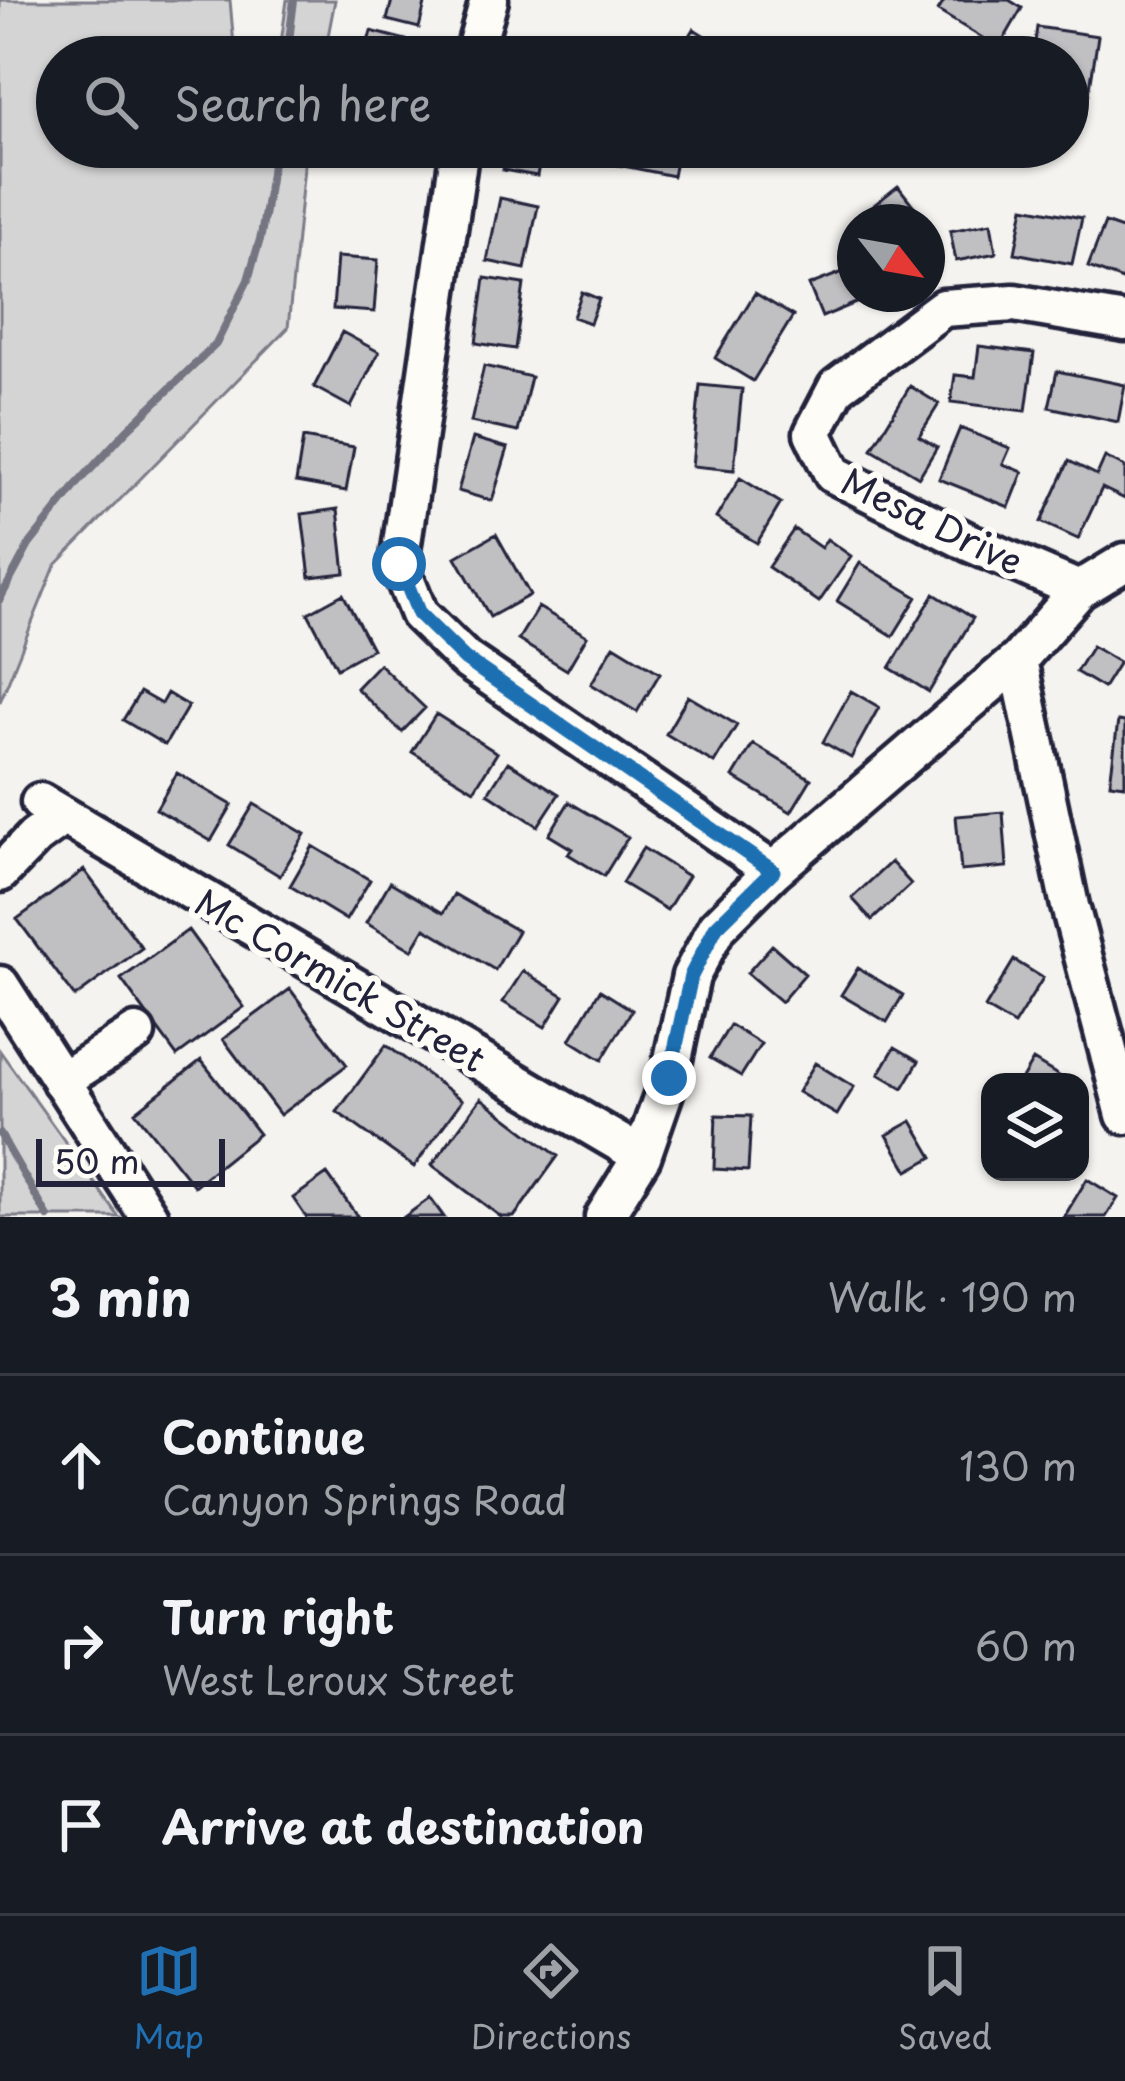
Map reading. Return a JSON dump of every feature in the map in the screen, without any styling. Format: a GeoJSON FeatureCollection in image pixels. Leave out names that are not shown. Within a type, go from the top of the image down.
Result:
{"type":"FeatureCollection","features":[{"type":"Feature","properties":{"kind":"street"},"geometry":{"type":"LineString","coordinates":[[479,36],[489,0]]}},
{"type":"Feature","properties":{"kind":"street"},"geometry":{"type":"LineString","coordinates":[[457,168],[399,564],[419,614],[465,659],[773,871]]}},
{"type":"Feature","properties":{"kind":"street","name":"Mesa Drive"},"geometry":{"type":"LineString","coordinates":[[1079,590],[968,542],[833,474],[813,434],[837,387],[943,308],[1014,303],[1125,322]]}},
{"type":"Feature","properties":{"kind":"street"},"geometry":{"type":"LineString","coordinates":[[604,1217],[642,1156],[669,1078],[691,976],[716,927],[773,871],[1018,660],[1079,590],[1125,562]]}},
{"type":"Feature","properties":{"kind":"street"},"geometry":{"type":"LineString","coordinates":[[1018,660],[1070,906],[1125,1115]]}},
{"type":"Feature","properties":{"kind":"street","name":"Mc Cormick Street"},"geometry":{"type":"LineString","coordinates":[[0,873],[52,809],[642,1156]]}},
{"type":"Feature","properties":{"kind":"street"},"geometry":{"type":"LineString","coordinates":[[0,986],[148,1217]]}},
{"type":"Feature","properties":{"kind":"street"},"geometry":{"type":"LineString","coordinates":[[61,1081],[136,1033]]}},
{"type":"Feature","properties":{"kind":"shaded area"},"geometry":{"type":"Polygon","coordinates":[[[0,0],[230,0],[233,36],[36,36],[36,168],[304,168],[288,328],[55,566],[0,702],[0,0]]]}},
{"type":"Feature","properties":{"kind":"shaded area"},"geometry":{"type":"Polygon","coordinates":[[[287,0],[335,0],[328,36],[282,36],[287,0]]]}},
{"type":"Feature","properties":{"kind":"shaded area"},"geometry":{"type":"Polygon","coordinates":[[[0,1051],[119,1217],[0,1217],[0,1051]]]}},
{"type":"Feature","properties":{"kind":"building"},"geometry":{"type":"Polygon","coordinates":[[[392,0],[426,0],[419,28],[387,20],[392,0]]]}},
{"type":"Feature","properties":{"kind":"building"},"geometry":{"type":"Polygon","coordinates":[[[945,0],[1009,0],[1022,8],[1006,36],[979,36],[938,11],[945,0]]]}},
{"type":"Feature","properties":{"kind":"building"},"geometry":{"type":"Polygon","coordinates":[[[1037,27],[1098,36],[1089,94],[1089,36],[1036,36],[1037,27]]]}},
{"type":"Feature","properties":{"kind":"building"},"geometry":{"type":"Polygon","coordinates":[[[503,168],[538,168],[537,176],[503,168]]]}},
{"type":"Feature","properties":{"kind":"building"},"geometry":{"type":"Polygon","coordinates":[[[634,168],[675,168],[673,176],[634,168]]]}},
{"type":"Feature","properties":{"kind":"building"},"geometry":{"type":"Polygon","coordinates":[[[898,186],[912,204],[875,204],[898,186]]]}},
{"type":"Feature","properties":{"kind":"building"},"geometry":{"type":"Polygon","coordinates":[[[500,198],[538,206],[525,269],[487,261],[500,198]]]}},
{"type":"Feature","properties":{"kind":"building"},"geometry":{"type":"Polygon","coordinates":[[[1024,207],[1082,218],[1072,264],[1015,253],[1024,207]]]}},
{"type":"Feature","properties":{"kind":"building"},"geometry":{"type":"Polygon","coordinates":[[[991,223],[996,253],[956,261],[950,231],[991,223]]]}},
{"type":"Feature","properties":{"kind":"building"},"geometry":{"type":"Polygon","coordinates":[[[1105,223],[1125,230],[1125,281],[1088,267],[1105,223]]]}},
{"type":"Feature","properties":{"kind":"building"},"geometry":{"type":"Polygon","coordinates":[[[337,257],[378,260],[374,312],[333,309],[337,257]]]}},
{"type":"Feature","properties":{"kind":"building"},"geometry":{"type":"Polygon","coordinates":[[[837,274],[837,311],[822,317],[809,285],[837,274]]]}},
{"type":"Feature","properties":{"kind":"building"},"geometry":{"type":"Polygon","coordinates":[[[485,278],[524,284],[515,349],[476,343],[485,278]]]}},
{"type":"Feature","properties":{"kind":"building"},"geometry":{"type":"Polygon","coordinates":[[[582,292],[599,299],[590,323],[573,317],[582,292]]]}},
{"type":"Feature","properties":{"kind":"building"},"geometry":{"type":"Polygon","coordinates":[[[755,293],[793,316],[753,381],[715,358],[755,293]]]}},
{"type":"Feature","properties":{"kind":"building"},"geometry":{"type":"Polygon","coordinates":[[[342,332],[379,352],[351,407],[314,387],[342,332]]]}},
{"type":"Feature","properties":{"kind":"building"},"geometry":{"type":"Polygon","coordinates":[[[979,346],[1034,353],[1026,411],[951,402],[955,375],[975,377],[979,346]]]}},
{"type":"Feature","properties":{"kind":"building"},"geometry":{"type":"Polygon","coordinates":[[[484,366],[531,377],[518,432],[471,422],[484,366]]]}},
{"type":"Feature","properties":{"kind":"building"},"geometry":{"type":"Polygon","coordinates":[[[1057,371],[1125,385],[1118,422],[1049,407],[1057,371]]]}},
{"type":"Feature","properties":{"kind":"building"},"geometry":{"type":"Polygon","coordinates":[[[700,385],[742,389],[734,470],[692,466],[700,385]]]}},
{"type":"Feature","properties":{"kind":"building"},"geometry":{"type":"Polygon","coordinates":[[[910,386],[939,404],[919,436],[937,447],[919,477],[872,449],[910,386]]]}},
{"type":"Feature","properties":{"kind":"building"},"geometry":{"type":"Polygon","coordinates":[[[960,428],[1010,448],[1003,464],[1023,472],[1009,507],[939,479],[960,428]]]}},
{"type":"Feature","properties":{"kind":"building"},"geometry":{"type":"Polygon","coordinates":[[[303,438],[354,447],[346,491],[296,482],[303,438]]]}},
{"type":"Feature","properties":{"kind":"building"},"geometry":{"type":"Polygon","coordinates":[[[473,438],[508,448],[492,501],[458,491],[473,438]]]}},
{"type":"Feature","properties":{"kind":"building"},"geometry":{"type":"Polygon","coordinates":[[[1105,457],[1125,467],[1125,499],[1102,488],[1078,539],[1041,522],[1069,461],[1097,475],[1105,457]]]}},
{"type":"Feature","properties":{"kind":"building"},"geometry":{"type":"Polygon","coordinates":[[[740,478],[781,503],[757,543],[716,518],[740,478]]]}},
{"type":"Feature","properties":{"kind":"building"},"geometry":{"type":"Polygon","coordinates":[[[338,509],[345,573],[310,577],[302,514],[338,509]]]}},
{"type":"Feature","properties":{"kind":"building"},"geometry":{"type":"Polygon","coordinates":[[[794,529],[821,548],[827,539],[851,556],[819,602],[768,567],[794,529]]]}},
{"type":"Feature","properties":{"kind":"building"},"geometry":{"type":"Polygon","coordinates":[[[496,534],[530,595],[490,617],[456,557],[496,534]]]}},
{"type":"Feature","properties":{"kind":"building"},"geometry":{"type":"Polygon","coordinates":[[[860,563],[917,597],[893,636],[837,601],[860,563]]]}},
{"type":"Feature","properties":{"kind":"building"},"geometry":{"type":"Polygon","coordinates":[[[343,594],[372,649],[337,668],[308,613],[343,594]]]}},
{"type":"Feature","properties":{"kind":"building"},"geometry":{"type":"Polygon","coordinates":[[[934,594],[973,618],[929,692],[890,668],[934,594]]]}},
{"type":"Feature","properties":{"kind":"building"},"geometry":{"type":"Polygon","coordinates":[[[538,607],[587,636],[567,670],[518,640],[538,607]]]}},
{"type":"Feature","properties":{"kind":"building"},"geometry":{"type":"Polygon","coordinates":[[[614,645],[660,673],[637,712],[591,684],[614,645]]]}},
{"type":"Feature","properties":{"kind":"building"},"geometry":{"type":"Polygon","coordinates":[[[1092,646],[1119,662],[1103,688],[1076,672],[1092,646]]]}},
{"type":"Feature","properties":{"kind":"building"},"geometry":{"type":"Polygon","coordinates":[[[379,664],[425,708],[402,732],[356,688],[379,664]]]}},
{"type":"Feature","properties":{"kind":"building"},"geometry":{"type":"Polygon","coordinates":[[[851,691],[879,707],[851,758],[823,742],[851,691]]]}},
{"type":"Feature","properties":{"kind":"building"},"geometry":{"type":"Polygon","coordinates":[[[140,692],[161,704],[167,693],[188,706],[165,745],[123,720],[140,692]]]}},
{"type":"Feature","properties":{"kind":"building"},"geometry":{"type":"Polygon","coordinates":[[[688,696],[737,725],[714,763],[666,734],[688,696]]]}},
{"type":"Feature","properties":{"kind":"building"},"geometry":{"type":"Polygon","coordinates":[[[436,714],[497,753],[474,790],[412,752],[436,714]]]}},
{"type":"Feature","properties":{"kind":"building"},"geometry":{"type":"Polygon","coordinates":[[[1118,721],[1125,722],[1125,785],[1110,783],[1118,721]]]}},
{"type":"Feature","properties":{"kind":"building"},"geometry":{"type":"Polygon","coordinates":[[[753,744],[811,779],[791,812],[733,777],[753,744]]]}},
{"type":"Feature","properties":{"kind":"building"},"geometry":{"type":"Polygon","coordinates":[[[508,762],[559,794],[538,826],[488,793],[508,762]]]}},
{"type":"Feature","properties":{"kind":"building"},"geometry":{"type":"Polygon","coordinates":[[[177,773],[232,805],[211,841],[156,809],[177,773]]]}},
{"type":"Feature","properties":{"kind":"building"},"geometry":{"type":"Polygon","coordinates":[[[569,802],[628,837],[604,876],[568,854],[572,849],[549,835],[569,802]]]}},
{"type":"Feature","properties":{"kind":"building"},"geometry":{"type":"Polygon","coordinates":[[[254,804],[305,834],[280,876],[229,845],[254,804]]]}},
{"type":"Feature","properties":{"kind":"building"},"geometry":{"type":"Polygon","coordinates":[[[1003,812],[1007,867],[961,871],[956,816],[1003,812]]]}},
{"type":"Feature","properties":{"kind":"building"},"geometry":{"type":"Polygon","coordinates":[[[313,846],[370,880],[346,920],[290,886],[313,846]]]}},
{"type":"Feature","properties":{"kind":"building"},"geometry":{"type":"Polygon","coordinates":[[[643,848],[688,876],[667,910],[622,883],[643,848]]]}},
{"type":"Feature","properties":{"kind":"building"},"geometry":{"type":"Polygon","coordinates":[[[891,862],[911,884],[872,920],[852,898],[891,862]]]}},
{"type":"Feature","properties":{"kind":"building"},"geometry":{"type":"Polygon","coordinates":[[[84,870],[142,948],[75,997],[17,919],[84,870]]]}},
{"type":"Feature","properties":{"kind":"building"},"geometry":{"type":"Polygon","coordinates":[[[390,882],[443,913],[454,894],[518,931],[495,970],[425,928],[412,950],[366,923],[390,882]]]}},
{"type":"Feature","properties":{"kind":"building"},"geometry":{"type":"Polygon","coordinates":[[[188,930],[244,1007],[177,1056],[121,979],[188,930]]]}},
{"type":"Feature","properties":{"kind":"building"},"geometry":{"type":"Polygon","coordinates":[[[772,945],[805,974],[781,1002],[747,973],[772,945]]]}},
{"type":"Feature","properties":{"kind":"building"},"geometry":{"type":"Polygon","coordinates":[[[1014,960],[1043,978],[1014,1025],[985,1008],[1014,960]]]}},
{"type":"Feature","properties":{"kind":"building"},"geometry":{"type":"Polygon","coordinates":[[[858,968],[903,995],[887,1022],[841,995],[858,968]]]}},
{"type":"Feature","properties":{"kind":"building"},"geometry":{"type":"Polygon","coordinates":[[[523,971],[564,996],[545,1027],[503,1002],[523,971]]]}},
{"type":"Feature","properties":{"kind":"building"},"geometry":{"type":"Polygon","coordinates":[[[290,989],[347,1065],[280,1115],[223,1039],[290,989]]]}},
{"type":"Feature","properties":{"kind":"building"},"geometry":{"type":"Polygon","coordinates":[[[600,990],[632,1010],[602,1060],[570,1040],[600,990]]]}},
{"type":"Feature","properties":{"kind":"building"},"geometry":{"type":"Polygon","coordinates":[[[730,1025],[761,1044],[741,1076],[710,1058],[730,1025]]]}},
{"type":"Feature","properties":{"kind":"building"},"geometry":{"type":"Polygon","coordinates":[[[386,1045],[462,1100],[414,1167],[337,1112],[386,1045]]]}},
{"type":"Feature","properties":{"kind":"building"},"geometry":{"type":"Polygon","coordinates":[[[895,1047],[919,1061],[903,1088],[879,1074],[895,1047]]]}},
{"type":"Feature","properties":{"kind":"building"},"geometry":{"type":"Polygon","coordinates":[[[201,1060],[259,1134],[194,1186],[135,1112],[201,1060]]]}},
{"type":"Feature","properties":{"kind":"building"},"geometry":{"type":"Polygon","coordinates":[[[1033,1060],[1054,1073],[1025,1073],[1033,1060]]]}},
{"type":"Feature","properties":{"kind":"building"},"geometry":{"type":"Polygon","coordinates":[[[815,1063],[854,1087],[837,1115],[798,1092],[815,1063]]]}},
{"type":"Feature","properties":{"kind":"building"},"geometry":{"type":"Polygon","coordinates":[[[481,1098],[558,1156],[514,1217],[501,1217],[432,1165],[481,1098]]]}},
{"type":"Feature","properties":{"kind":"building"},"geometry":{"type":"Polygon","coordinates":[[[716,1115],[751,1116],[748,1171],[714,1169],[716,1115]]]}},
{"type":"Feature","properties":{"kind":"building"},"geometry":{"type":"Polygon","coordinates":[[[912,1121],[933,1157],[908,1171],[887,1135],[912,1121]]]}},
{"type":"Feature","properties":{"kind":"building"},"geometry":{"type":"Polygon","coordinates":[[[327,1174],[358,1217],[306,1217],[293,1198],[327,1174]]]}},
{"type":"Feature","properties":{"kind":"building"},"geometry":{"type":"Polygon","coordinates":[[[1086,1181],[1118,1198],[1106,1217],[1064,1217],[1086,1181]]]}},
{"type":"Feature","properties":{"kind":"building"},"geometry":{"type":"Polygon","coordinates":[[[430,1198],[444,1217],[404,1217],[430,1198]]]}},
{"type":"Feature","properties":{"kind":"waterway"},"geometry":{"type":"LineString","coordinates":[[290,36],[294,0]]}},
{"type":"Feature","properties":{"kind":"waterway"},"geometry":{"type":"LineString","coordinates":[[0,599],[29,545],[79,482],[216,344],[248,280],[261,236],[272,168]]}},
{"type":"Feature","properties":{"kind":"waterway"},"geometry":{"type":"LineString","coordinates":[[0,1134],[48,1217]]}},
{"type":"Feature","properties":{"kind":"route"},"geometry":{"type":"LineString","coordinates":[[399,564],[419,614],[465,659],[773,871],[716,927],[691,976],[669,1078]]}}]}
